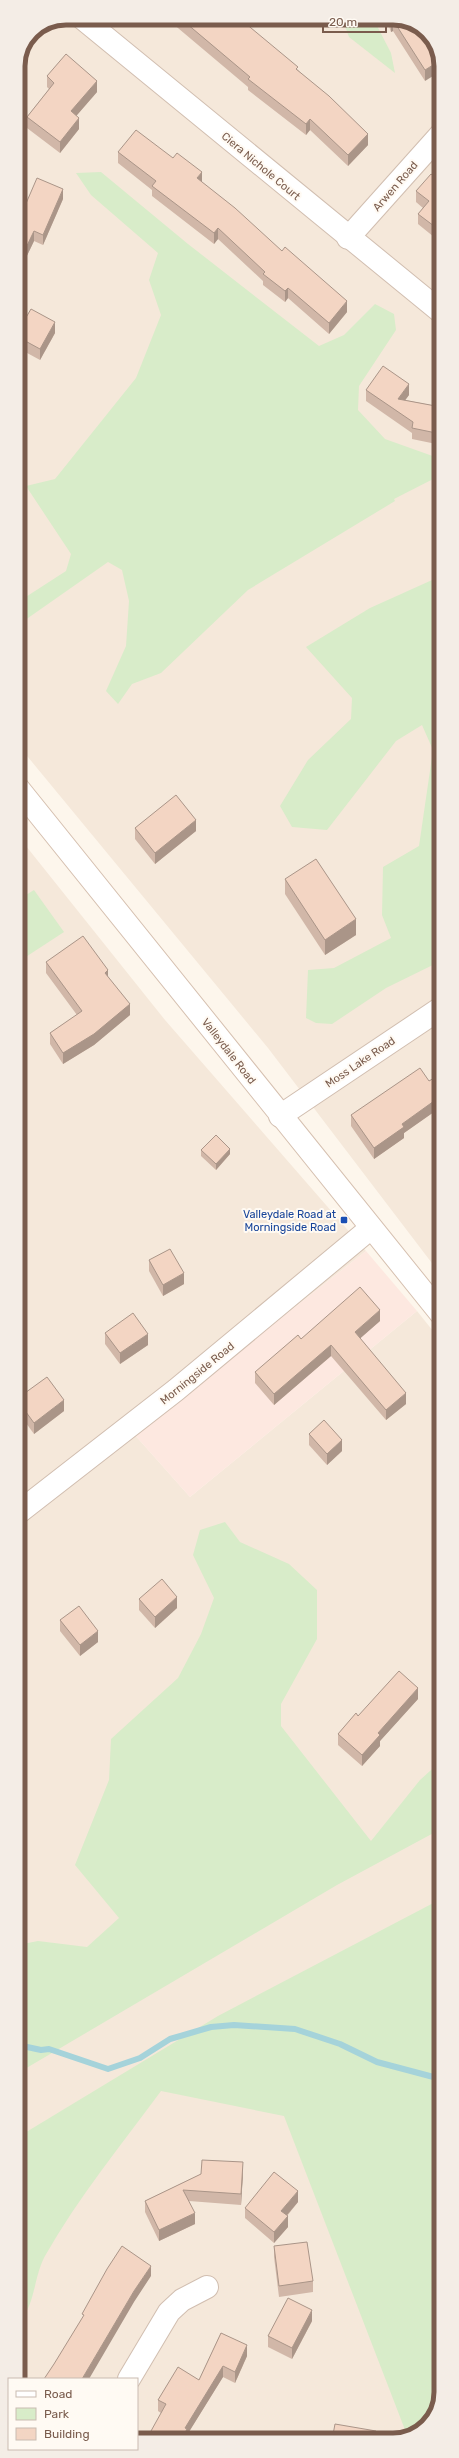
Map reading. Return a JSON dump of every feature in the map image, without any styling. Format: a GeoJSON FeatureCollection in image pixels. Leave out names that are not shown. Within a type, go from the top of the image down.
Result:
{"type":"FeatureCollection","features":[{"type":"Feature","properties":{"kind":"street","name":"Ciera Nichole Court"},"geometry":{"type":"LineString","coordinates":[[90,25],[348,238],[434,306]]}},
{"type":"Feature","properties":{"kind":"street","name":"Arwen Road"},"geometry":{"type":"LineString","coordinates":[[348,238],[434,142]]}},
{"type":"Feature","properties":{"kind":"street","name":"Valleydale Road"},"geometry":{"type":"LineString","coordinates":[[25,797],[280,1116],[434,1305]]}},
{"type":"Feature","properties":{"kind":"street","name":"Moss Lake Road"},"geometry":{"type":"LineString","coordinates":[[280,1116],[434,1013]]}},
{"type":"Feature","properties":{"kind":"street","name":"Morningside Road"},"geometry":{"type":"LineString","coordinates":[[25,1507],[176,1390],[371,1228]]}},
{"type":"Feature","properties":{"kind":"street"},"geometry":{"type":"LineString","coordinates":[[130,2378],[169,2312],[182,2300],[207,2287]]}},
{"type":"Feature","properties":{"kind":"shaded area"},"geometry":{"type":"Polygon","coordinates":[[[396,25],[410,28],[430,48],[433,55],[434,1266],[268,1048],[25,753],[25,66],[28,50],[32,43],[43,32],[58,26],[396,25]]]}},
{"type":"Feature","properties":{"kind":"shaded area"},"geometry":{"type":"Polygon","coordinates":[[[25,845],[165,1020],[366,1251],[134,1434],[190,1497],[417,1311],[434,1332],[433,2400],[427,2415],[418,2425],[398,2433],[138,2433],[138,2378],[25,2378],[25,845]]]}},
{"type":"Feature","properties":{"kind":"shaded area"},"geometry":{"type":"Polygon","coordinates":[[[366,1251],[417,1311],[190,1497],[134,1434],[366,1251]]]}},
{"type":"Feature","properties":{"kind":"green space"},"geometry":{"type":"Polygon","coordinates":[[[345,25],[377,25],[391,53],[395,73],[349,37],[345,25]]]}},
{"type":"Feature","properties":{"kind":"green space"},"geometry":{"type":"Polygon","coordinates":[[[101,172],[188,244],[319,346],[344,335],[375,304],[394,314],[396,330],[359,386],[358,410],[385,439],[434,456],[434,479],[394,499],[395,501],[248,590],[161,673],[132,684],[118,704],[106,691],[126,646],[129,601],[122,570],[108,562],[25,620],[25,597],[66,571],[71,554],[26,486],[55,479],[136,378],[161,315],[149,280],[158,253],[91,195],[76,173],[101,172]]]}},
{"type":"Feature","properties":{"kind":"green space"},"geometry":{"type":"Polygon","coordinates":[[[434,579],[434,964],[386,988],[332,1024],[316,1023],[306,1018],[308,970],[334,968],[391,938],[382,915],[383,867],[419,846],[433,750],[422,725],[396,741],[327,830],[292,827],[280,806],[308,760],[351,719],[352,698],[306,647],[370,608],[434,579]]]}},
{"type":"Feature","properties":{"kind":"green space"},"geometry":{"type":"Polygon","coordinates":[[[34,890],[64,932],[25,957],[25,896],[34,890]]]}},
{"type":"Feature","properties":{"kind":"green space"},"geometry":{"type":"Polygon","coordinates":[[[225,1522],[240,1542],[289,1564],[317,1590],[317,1639],[281,1704],[281,1726],[371,1841],[420,1780],[434,1767],[434,1833],[337,1885],[25,2069],[25,1944],[38,1941],[87,1947],[119,1918],[75,1865],[109,1780],[111,1739],[178,1678],[201,1634],[214,1598],[193,1555],[200,1530],[225,1522]]]}},
{"type":"Feature","properties":{"kind":"green space"},"geometry":{"type":"Polygon","coordinates":[[[434,1903],[434,2392],[431,2408],[427,2415],[418,2425],[411,2429],[406,2431],[284,2116],[161,2091],[100,2172],[58,2234],[41,2264],[31,2300],[25,2314],[25,2133],[218,2016],[434,1903]]]}},
{"type":"Feature","properties":{"kind":"building"},"geometry":{"type":"Polygon","coordinates":[[[188,25],[247,25],[298,67],[296,69],[329,96],[368,134],[348,155],[310,119],[306,124],[248,79],[250,77],[188,25]]]}},
{"type":"Feature","properties":{"kind":"building"},"geometry":{"type":"Polygon","coordinates":[[[396,25],[409,28],[426,41],[433,55],[434,64],[425,70],[396,25]]]}},
{"type":"Feature","properties":{"kind":"building"},"geometry":{"type":"Polygon","coordinates":[[[66,54],[97,81],[71,111],[79,118],[60,142],[27,117],[54,83],[47,76],[66,54]]]}},
{"type":"Feature","properties":{"kind":"building"},"geometry":{"type":"Polygon","coordinates":[[[136,130],[173,158],[177,153],[202,172],[197,178],[235,208],[282,251],[285,247],[347,301],[329,323],[288,288],[285,291],[263,274],[265,272],[218,228],[214,233],[152,186],[156,181],[118,152],[136,130]]]}},
{"type":"Feature","properties":{"kind":"building"},"geometry":{"type":"Polygon","coordinates":[[[431,174],[434,176],[434,226],[418,214],[429,201],[416,191],[431,174]]]}},
{"type":"Feature","properties":{"kind":"building"},"geometry":{"type":"Polygon","coordinates":[[[37,178],[63,189],[43,235],[34,231],[25,250],[25,206],[37,178]]]}},
{"type":"Feature","properties":{"kind":"building"},"geometry":{"type":"Polygon","coordinates":[[[31,309],[55,322],[40,349],[25,341],[25,319],[31,309]]]}},
{"type":"Feature","properties":{"kind":"building"},"geometry":{"type":"Polygon","coordinates":[[[383,366],[409,384],[398,399],[434,406],[434,433],[412,428],[413,422],[366,390],[383,366]]]}},
{"type":"Feature","properties":{"kind":"building"},"geometry":{"type":"Polygon","coordinates":[[[176,795],[196,820],[155,853],[135,828],[176,795]]]}},
{"type":"Feature","properties":{"kind":"building"},"geometry":{"type":"Polygon","coordinates":[[[316,859],[356,919],[325,940],[285,879],[316,859]]]}},
{"type":"Feature","properties":{"kind":"building"},"geometry":{"type":"Polygon","coordinates":[[[83,936],[108,970],[105,973],[130,1004],[94,1034],[63,1053],[50,1033],[82,1011],[46,962],[83,936]]]}},
{"type":"Feature","properties":{"kind":"building"},"geometry":{"type":"Polygon","coordinates":[[[420,1068],[429,1081],[434,1078],[434,1101],[402,1124],[404,1127],[374,1148],[351,1115],[420,1068]]]}},
{"type":"Feature","properties":{"kind":"building"},"geometry":{"type":"Polygon","coordinates":[[[216,1135],[230,1149],[216,1164],[201,1150],[216,1135]]]}},
{"type":"Feature","properties":{"kind":"building"},"geometry":{"type":"Polygon","coordinates":[[[170,1249],[184,1273],[163,1285],[149,1260],[170,1249]]]}},
{"type":"Feature","properties":{"kind":"building"},"geometry":{"type":"Polygon","coordinates":[[[360,1287],[380,1310],[355,1332],[406,1393],[386,1410],[331,1345],[274,1394],[255,1372],[298,1335],[301,1339],[360,1287]]]}},
{"type":"Feature","properties":{"kind":"building"},"geometry":{"type":"Polygon","coordinates":[[[133,1313],[148,1334],[120,1353],[105,1333],[133,1313]]]}},
{"type":"Feature","properties":{"kind":"building"},"geometry":{"type":"Polygon","coordinates":[[[47,1377],[64,1400],[34,1423],[25,1411],[25,1393],[47,1377]]]}},
{"type":"Feature","properties":{"kind":"building"},"geometry":{"type":"Polygon","coordinates":[[[324,1420],[342,1440],[327,1454],[309,1434],[324,1420]]]}},
{"type":"Feature","properties":{"kind":"building"},"geometry":{"type":"Polygon","coordinates":[[[162,1579],[177,1597],[155,1617],[139,1599],[162,1579]]]}},
{"type":"Feature","properties":{"kind":"building"},"geometry":{"type":"Polygon","coordinates":[[[79,1606],[98,1631],[80,1645],[60,1620],[79,1606]]]}},
{"type":"Feature","properties":{"kind":"building"},"geometry":{"type":"Polygon","coordinates":[[[399,1671],[418,1688],[378,1733],[380,1735],[362,1755],[338,1734],[356,1713],[358,1716],[399,1671]]]}},
{"type":"Feature","properties":{"kind":"building"},"geometry":{"type":"Polygon","coordinates":[[[202,2160],[243,2162],[241,2194],[183,2190],[195,2213],[159,2230],[145,2201],[201,2174],[202,2160]]]}},
{"type":"Feature","properties":{"kind":"building"},"geometry":{"type":"Polygon","coordinates":[[[274,2172],[298,2191],[281,2211],[288,2216],[274,2232],[245,2208],[274,2172]]]}},
{"type":"Feature","properties":{"kind":"building"},"geometry":{"type":"Polygon","coordinates":[[[307,2242],[313,2281],[279,2286],[274,2246],[307,2242]]]}},
{"type":"Feature","properties":{"kind":"building"},"geometry":{"type":"Polygon","coordinates":[[[122,2246],[151,2266],[134,2291],[83,2378],[45,2378],[84,2315],[82,2314],[107,2269],[122,2246]]]}},
{"type":"Feature","properties":{"kind":"building"},"geometry":{"type":"Polygon","coordinates":[[[288,2298],[312,2310],[292,2348],[268,2336],[288,2298]]]}},
{"type":"Feature","properties":{"kind":"building"},"geometry":{"type":"Polygon","coordinates":[[[221,2333],[247,2345],[235,2372],[223,2366],[185,2428],[187,2429],[185,2433],[150,2433],[166,2404],[158,2400],[178,2367],[199,2380],[221,2333]]]}},
{"type":"Feature","properties":{"kind":"building"},"geometry":{"type":"Polygon","coordinates":[[[335,2424],[376,2431],[376,2433],[333,2433],[335,2424]]]}},
{"type":"Feature","properties":{"kind":"waterway"},"geometry":{"type":"LineString","coordinates":[[25,2047],[41,2050],[49,2049],[108,2069],[140,2058],[170,2039],[211,2027],[234,2025],[295,2029],[340,2044],[377,2062],[434,2077]]}},
{"type":"Feature","properties":{"kind":"place","name":"Valleydale Road at Morningside Road"},"geometry":{"type":"Point","coordinates":[344,1220]}}]}
